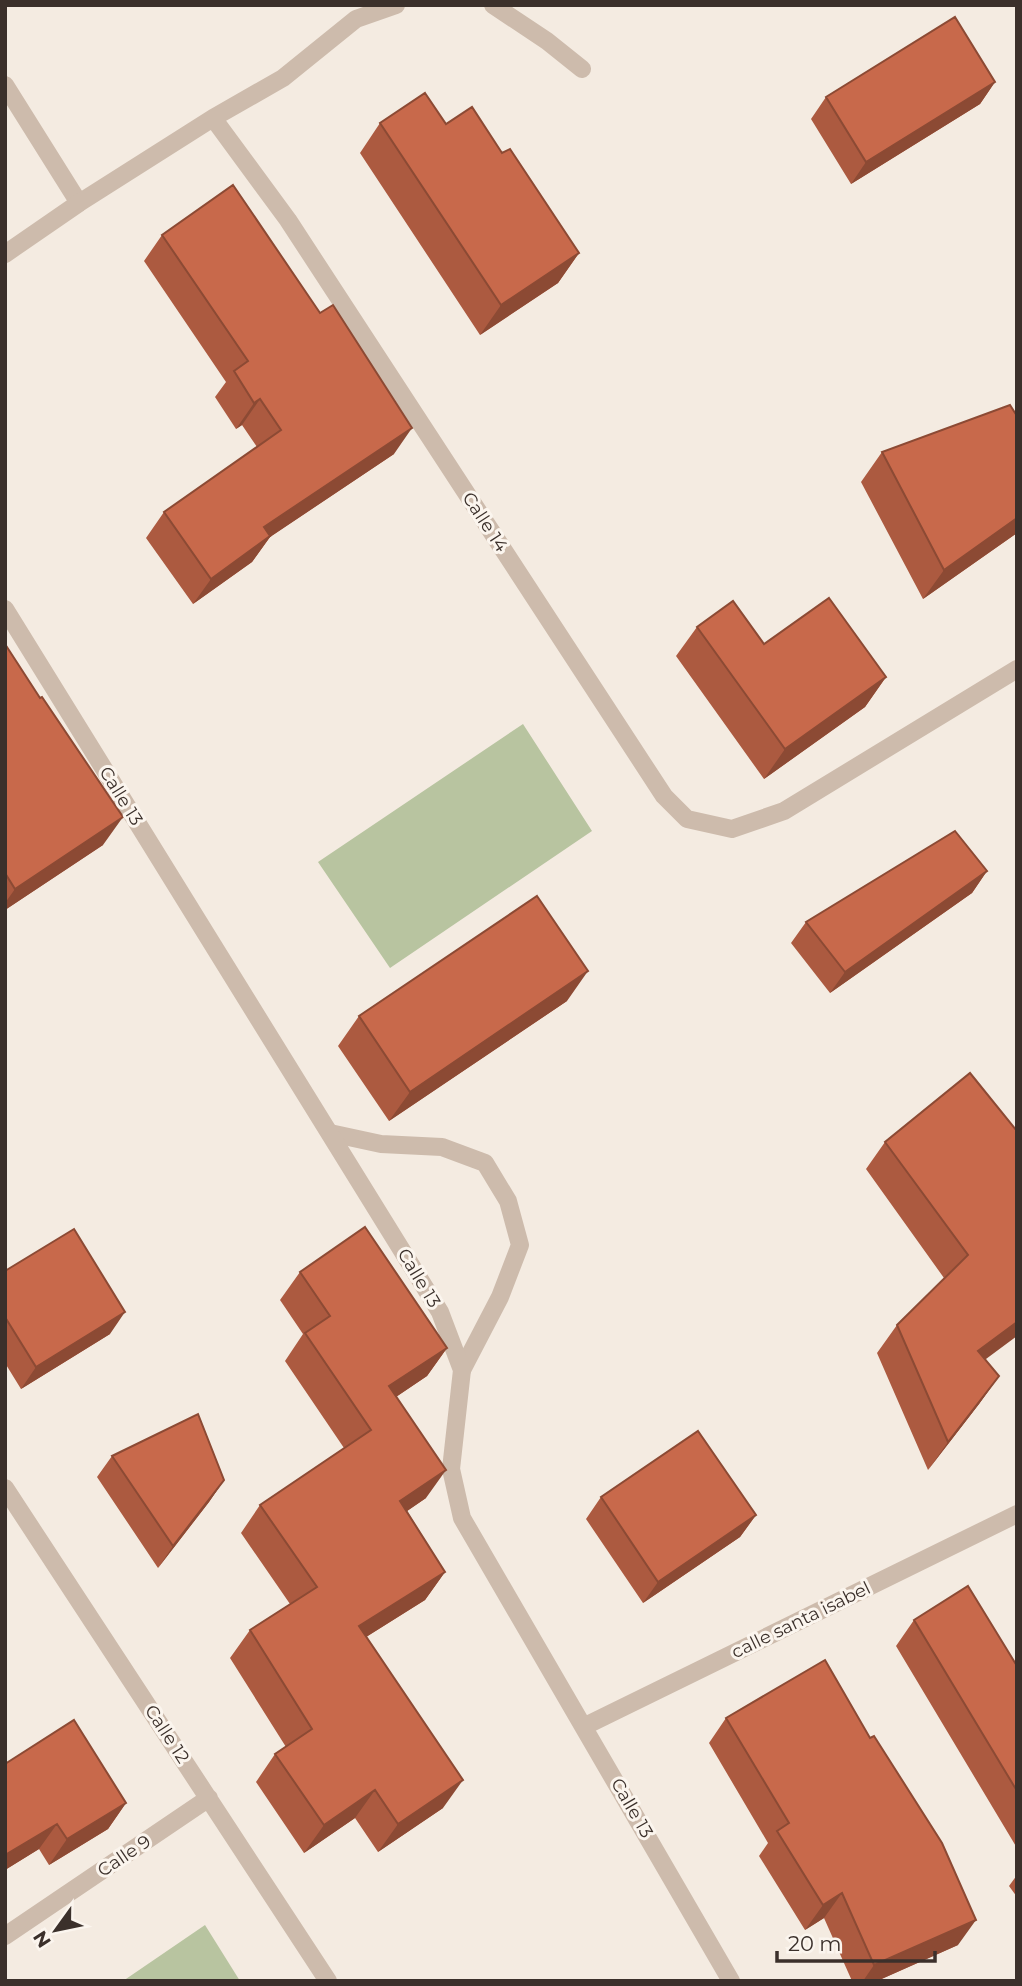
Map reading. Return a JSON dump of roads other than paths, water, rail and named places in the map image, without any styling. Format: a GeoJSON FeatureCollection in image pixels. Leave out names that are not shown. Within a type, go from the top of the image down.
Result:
{"type":"FeatureCollection","features":[{"type":"Feature","properties":{"kind":"street"},"geometry":{"type":"LineString","coordinates":[[5,254],[79,203],[213,118],[283,78],[356,19],[396,5]]}},
{"type":"Feature","properties":{"kind":"street"},"geometry":{"type":"LineString","coordinates":[[493,5],[547,41],[582,69]]}},
{"type":"Feature","properties":{"kind":"street"},"geometry":{"type":"LineString","coordinates":[[5,85],[79,203]]}},
{"type":"Feature","properties":{"kind":"street","name":"Calle 14"},"geometry":{"type":"LineString","coordinates":[[213,118],[288,220],[664,796],[687,819],[732,829],[784,811],[1017,669]]}},
{"type":"Feature","properties":{"kind":"street","name":"Calle 13"},"geometry":{"type":"LineString","coordinates":[[5,609],[440,1312],[462,1370],[451,1469],[462,1518],[731,1981]]}},
{"type":"Feature","properties":{"kind":"street"},"geometry":{"type":"LineString","coordinates":[[330,1133],[381,1144],[442,1147],[485,1163],[508,1201],[520,1245],[500,1297],[462,1370]]}},
{"type":"Feature","properties":{"kind":"street","name":"Calle 12"},"geometry":{"type":"LineString","coordinates":[[5,1488],[328,1981]]}},
{"type":"Feature","properties":{"kind":"street","name":"calle santa isabel"},"geometry":{"type":"LineString","coordinates":[[585,1726],[1017,1514]]}},
{"type":"Feature","properties":{"kind":"street","name":"Calle 9"},"geometry":{"type":"LineString","coordinates":[[5,1936],[209,1798]]}}]}
